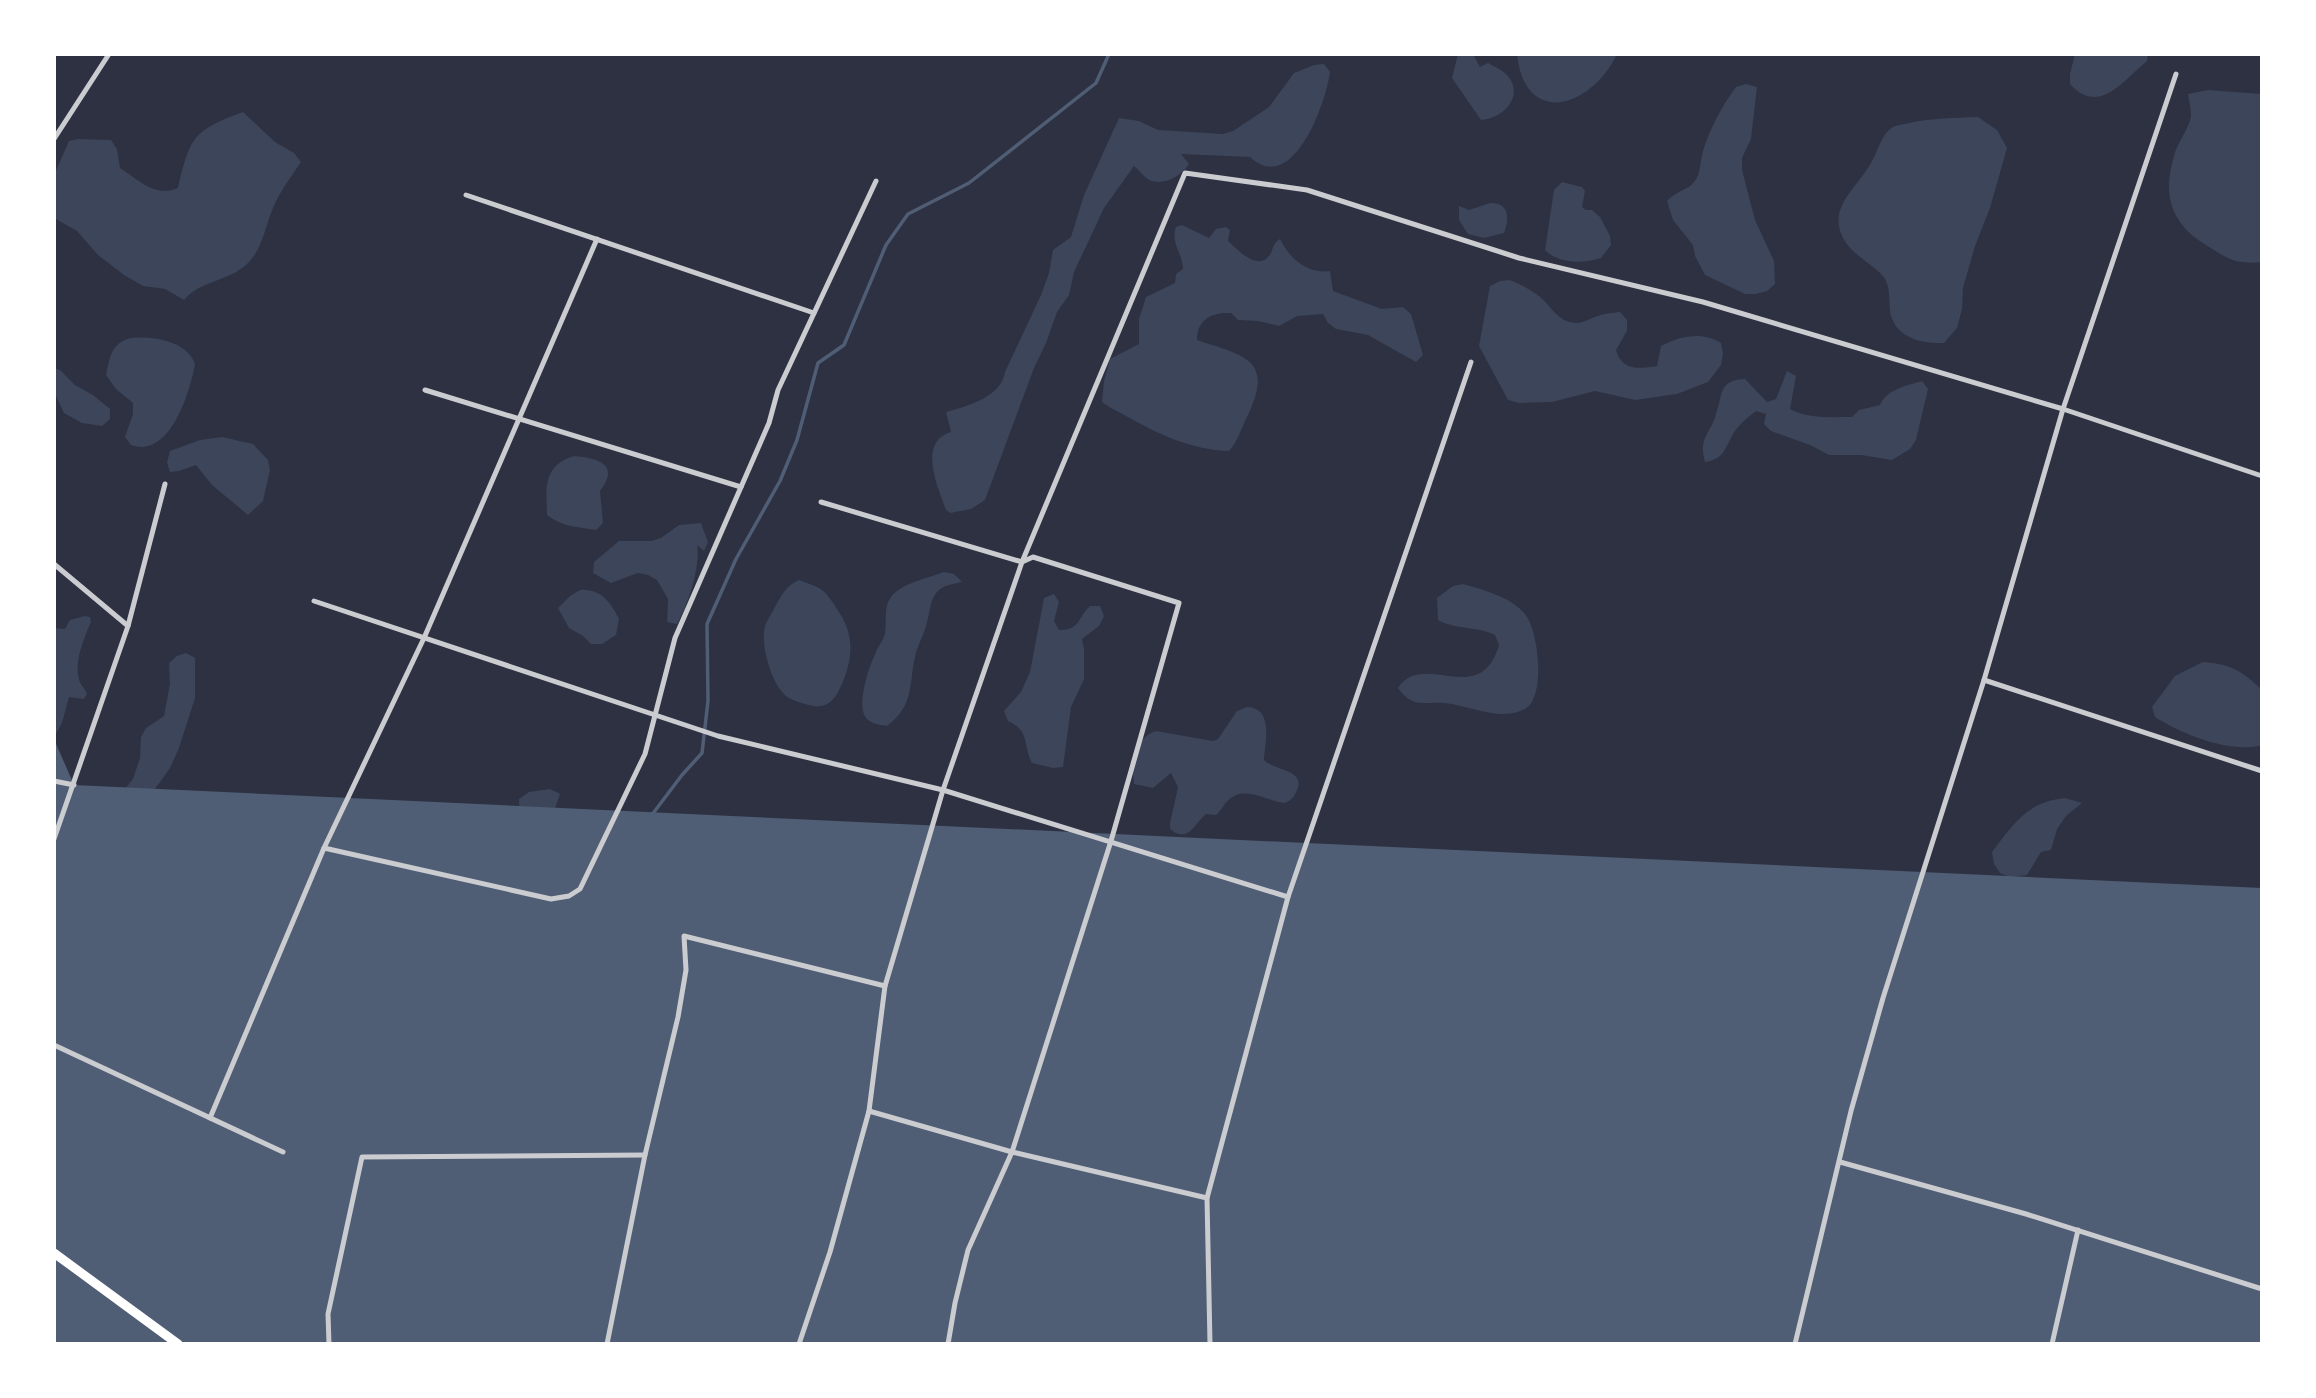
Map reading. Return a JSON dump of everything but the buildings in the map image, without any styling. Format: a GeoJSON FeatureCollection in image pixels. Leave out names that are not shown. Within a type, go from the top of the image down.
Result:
{"type":"FeatureCollection","features":[{"type":"Feature","properties":{"kind":"highway"},"geometry":{"type":"LineString","coordinates":[[54,1253],[178,1344]]}},
{"type":"Feature","properties":{"kind":"street"},"geometry":{"type":"LineString","coordinates":[[54,139],[109,54]]}},
{"type":"Feature","properties":{"kind":"street"},"geometry":{"type":"LineString","coordinates":[[1795,1344],[1851,1111],[1884,998],[1984,680],[2063,409],[2176,74]]}},
{"type":"Feature","properties":{"kind":"street"},"geometry":{"type":"LineString","coordinates":[[799,1344],[830,1252],[869,1111],[885,986],[943,790],[1022,562],[1185,173],[1307,190],[1518,258],[1703,302],[2063,409],[2262,476]]}},
{"type":"Feature","properties":{"kind":"street"},"geometry":{"type":"LineString","coordinates":[[324,848],[551,898],[569,897],[580,889],[645,754],[676,639],[769,423],[778,390],[876,181]]}},
{"type":"Feature","properties":{"kind":"street"},"geometry":{"type":"LineString","coordinates":[[466,195],[814,313]]}},
{"type":"Feature","properties":{"kind":"street"},"geometry":{"type":"LineString","coordinates":[[210,1118],[324,848],[424,638],[597,239]]}},
{"type":"Feature","properties":{"kind":"street"},"geometry":{"type":"LineString","coordinates":[[1210,1344],[1207,1198],[1288,897],[1471,362]]}},
{"type":"Feature","properties":{"kind":"street"},"geometry":{"type":"LineString","coordinates":[[425,390],[741,487]]}},
{"type":"Feature","properties":{"kind":"street"},"geometry":{"type":"LineString","coordinates":[[54,839],[128,626],[166,484]]}},
{"type":"Feature","properties":{"kind":"street"},"geometry":{"type":"LineString","coordinates":[[821,502],[1022,562],[1033,557],[1179,603],[1111,841],[1012,1152],[968,1250],[948,1344]]}},
{"type":"Feature","properties":{"kind":"street"},"geometry":{"type":"LineString","coordinates":[[54,564],[128,626]]}},
{"type":"Feature","properties":{"kind":"street"},"geometry":{"type":"LineString","coordinates":[[314,601],[713,734],[943,790],[1288,897]]}},
{"type":"Feature","properties":{"kind":"street"},"geometry":{"type":"LineString","coordinates":[[1984,680],[2262,771]]}},
{"type":"Feature","properties":{"kind":"street"},"geometry":{"type":"LineString","coordinates":[[54,780],[74,785]]}},
{"type":"Feature","properties":{"kind":"street"},"geometry":{"type":"LineString","coordinates":[[607,1344],[645,1155],[678,1017],[686,970],[684,936],[885,986]]}},
{"type":"Feature","properties":{"kind":"street"},"geometry":{"type":"LineString","coordinates":[[54,1045],[283,1152]]}},
{"type":"Feature","properties":{"kind":"street"},"geometry":{"type":"LineString","coordinates":[[869,1111],[1012,1152],[1207,1198]]}},
{"type":"Feature","properties":{"kind":"street"},"geometry":{"type":"LineString","coordinates":[[329,1344],[330,1302],[362,1157],[645,1155]]}},
{"type":"Feature","properties":{"kind":"street"},"geometry":{"type":"LineString","coordinates":[[1840,1162],[2026,1214],[2262,1289]]}},
{"type":"Feature","properties":{"kind":"street"},"geometry":{"type":"LineString","coordinates":[[2052,1344],[2078,1230]]}},
{"type":"Feature","properties":{"kind":"shaded area"},"geometry":{"type":"Polygon","coordinates":[[[1458,54],[1473,54],[1480,67],[1488,63],[1508,76],[1514,92],[1509,106],[1496,116],[1481,120],[1452,78],[1458,54]]]}},
{"type":"Feature","properties":{"kind":"shaded area"},"geometry":{"type":"Polygon","coordinates":[[[1517,54],[1617,54],[1606,72],[1592,87],[1577,97],[1561,102],[1546,101],[1533,93],[1523,78],[1517,54]]]}},
{"type":"Feature","properties":{"kind":"shaded area"},"geometry":{"type":"Polygon","coordinates":[[[2075,54],[2148,54],[2147,61],[2120,86],[2101,96],[2091,97],[2070,84],[2075,54]]]}},
{"type":"Feature","properties":{"kind":"shaded area"},"geometry":{"type":"Polygon","coordinates":[[[1324,64],[1330,72],[1314,123],[1293,156],[1280,165],[1266,166],[1250,157],[1181,154],[1189,164],[1178,175],[1163,182],[1152,181],[1134,166],[1104,208],[1074,272],[1069,295],[1057,312],[1034,368],[985,500],[971,509],[950,513],[946,510],[935,478],[932,455],[941,437],[951,432],[946,412],[982,399],[1002,381],[1041,295],[1053,250],[1071,237],[1084,195],[1119,118],[1139,121],[1158,130],[1223,134],[1233,131],[1269,107],[1294,73],[1324,64]]]}},
{"type":"Feature","properties":{"kind":"shaded area"},"geometry":{"type":"Polygon","coordinates":[[[1746,84],[1757,87],[1751,139],[1742,158],[1742,170],[1755,220],[1774,261],[1775,284],[1767,291],[1756,294],[1745,294],[1705,275],[1695,256],[1693,245],[1673,220],[1667,201],[1696,179],[1706,142],[1717,118],[1736,87],[1746,84]]]}},
{"type":"Feature","properties":{"kind":"shaded area"},"geometry":{"type":"Polygon","coordinates":[[[2208,90],[2262,94],[2262,262],[2232,260],[2220,254],[2194,237],[2177,218],[2172,207],[2170,170],[2191,116],[2188,94],[2208,90]]]}},
{"type":"Feature","properties":{"kind":"shaded area"},"geometry":{"type":"Polygon","coordinates":[[[243,112],[275,142],[294,153],[301,162],[276,202],[258,250],[249,262],[234,273],[199,288],[184,300],[165,289],[143,286],[124,275],[98,255],[77,231],[54,218],[54,175],[69,141],[111,140],[117,149],[120,168],[148,186],[170,191],[178,188],[186,157],[197,137],[214,124],[243,112]]]}},
{"type":"Feature","properties":{"kind":"shaded area"},"geometry":{"type":"Polygon","coordinates":[[[1978,117],[1997,130],[2007,148],[1963,288],[1962,309],[1957,328],[1944,343],[1920,341],[1906,335],[1894,324],[1885,279],[1856,254],[1843,238],[1839,227],[1841,207],[1871,163],[1885,134],[1893,127],[1943,118],[1978,117]]]}},
{"type":"Feature","properties":{"kind":"shaded area"},"geometry":{"type":"Polygon","coordinates":[[[1562,182],[1582,187],[1585,191],[1582,207],[1592,210],[1600,217],[1610,236],[1611,245],[1601,258],[1572,262],[1557,258],[1545,250],[1554,190],[1562,182]]]}},
{"type":"Feature","properties":{"kind":"shaded area"},"geometry":{"type":"Polygon","coordinates":[[[1490,203],[1501,205],[1506,212],[1504,233],[1484,238],[1468,234],[1459,220],[1459,206],[1469,210],[1490,203]]]}},
{"type":"Feature","properties":{"kind":"shaded area"},"geometry":{"type":"Polygon","coordinates":[[[1182,225],[1209,238],[1216,229],[1226,227],[1230,230],[1228,241],[1246,256],[1257,261],[1267,258],[1280,239],[1300,264],[1314,270],[1330,271],[1333,291],[1382,309],[1403,307],[1411,314],[1423,355],[1416,362],[1368,335],[1336,329],[1328,323],[1323,314],[1297,316],[1279,326],[1238,320],[1231,313],[1218,314],[1203,322],[1197,340],[1241,356],[1256,371],[1258,383],[1255,398],[1232,447],[1229,451],[1202,448],[1138,423],[1102,402],[1104,381],[1110,359],[1139,344],[1139,319],[1146,297],[1175,283],[1176,274],[1183,269],[1175,238],[1176,227],[1182,225]]]}},
{"type":"Feature","properties":{"kind":"shaded area"},"geometry":{"type":"Polygon","coordinates":[[[1510,280],[1536,293],[1560,317],[1571,322],[1578,323],[1603,314],[1620,312],[1627,320],[1627,331],[1616,350],[1622,362],[1627,365],[1638,368],[1657,366],[1661,346],[1683,337],[1699,336],[1721,343],[1721,365],[1708,382],[1677,394],[1635,400],[1595,391],[1552,402],[1519,403],[1508,400],[1479,346],[1490,286],[1510,280]]]}},
{"type":"Feature","properties":{"kind":"shaded area"},"geometry":{"type":"Polygon","coordinates":[[[131,338],[159,339],[177,345],[191,356],[195,364],[183,406],[176,420],[157,442],[145,447],[131,445],[125,437],[133,414],[133,403],[116,389],[106,375],[115,347],[131,338]]]}},
{"type":"Feature","properties":{"kind":"shaded area"},"geometry":{"type":"Polygon","coordinates":[[[54,368],[110,409],[110,419],[102,426],[82,423],[64,413],[54,392],[54,368]]]}},
{"type":"Feature","properties":{"kind":"shaded area"},"geometry":{"type":"Polygon","coordinates":[[[1787,371],[1796,376],[1790,409],[1820,417],[1852,417],[1859,410],[1880,405],[1887,395],[1898,389],[1922,381],[1928,389],[1916,440],[1910,449],[1892,460],[1861,455],[1829,455],[1771,431],[1764,424],[1766,414],[1756,411],[1737,429],[1719,456],[1705,462],[1704,442],[1726,386],[1730,382],[1745,379],[1767,402],[1776,399],[1787,371]]]}},
{"type":"Feature","properties":{"kind":"shaded area"},"geometry":{"type":"Polygon","coordinates":[[[222,437],[253,444],[268,460],[270,470],[263,501],[248,515],[212,485],[196,465],[170,472],[167,462],[170,451],[200,440],[222,437]]]}},
{"type":"Feature","properties":{"kind":"shaded area"},"geometry":{"type":"Polygon","coordinates":[[[574,456],[598,461],[607,469],[606,482],[600,491],[603,523],[596,530],[564,524],[547,515],[548,479],[557,465],[574,456]]]}},
{"type":"Feature","properties":{"kind":"shaded area"},"geometry":{"type":"Polygon","coordinates":[[[701,523],[708,542],[704,551],[697,545],[693,585],[677,624],[667,622],[668,599],[657,580],[638,573],[611,583],[593,573],[594,562],[619,541],[651,541],[661,538],[679,525],[701,523]]]}},
{"type":"Feature","properties":{"kind":"shaded area"},"geometry":{"type":"Polygon","coordinates":[[[944,572],[954,574],[962,582],[942,588],[933,598],[916,653],[903,710],[887,726],[871,722],[867,719],[862,705],[864,686],[884,636],[889,601],[901,588],[944,572]]]}},
{"type":"Feature","properties":{"kind":"shaded area"},"geometry":{"type":"Polygon","coordinates":[[[799,580],[817,587],[827,595],[849,634],[849,660],[844,679],[834,698],[820,706],[805,704],[786,696],[771,673],[765,653],[766,624],[785,591],[799,580]]]}},
{"type":"Feature","properties":{"kind":"shaded area"},"geometry":{"type":"Polygon","coordinates":[[[1463,584],[1512,603],[1525,614],[1530,623],[1537,649],[1538,679],[1532,702],[1525,709],[1515,713],[1496,714],[1445,703],[1419,703],[1403,695],[1398,688],[1409,678],[1422,674],[1465,677],[1479,674],[1490,664],[1499,645],[1495,635],[1438,620],[1437,598],[1453,586],[1463,584]]]}},
{"type":"Feature","properties":{"kind":"shaded area"},"geometry":{"type":"Polygon","coordinates":[[[580,590],[599,594],[609,602],[619,619],[616,635],[602,644],[591,644],[569,628],[558,608],[580,590]]]}},
{"type":"Feature","properties":{"kind":"shaded area"},"geometry":{"type":"Polygon","coordinates":[[[1054,594],[1059,602],[1054,621],[1059,630],[1075,626],[1090,606],[1100,606],[1104,616],[1099,626],[1082,639],[1084,679],[1071,707],[1063,767],[1053,768],[1032,763],[1023,734],[1008,721],[1004,711],[1021,692],[1030,672],[1044,598],[1054,594]]]}},
{"type":"Feature","properties":{"kind":"shaded area"},"geometry":{"type":"Polygon","coordinates":[[[90,617],[91,622],[81,650],[78,672],[87,694],[84,699],[69,697],[62,723],[54,737],[54,628],[65,629],[70,620],[90,617]]]}},
{"type":"Feature","properties":{"kind":"shaded area"},"geometry":{"type":"Polygon","coordinates":[[[186,653],[195,658],[195,698],[179,748],[170,768],[152,793],[54,1003],[112,805],[133,779],[140,758],[141,737],[146,728],[164,716],[170,684],[169,663],[186,653]]]}},
{"type":"Feature","properties":{"kind":"shaded area"},"geometry":{"type":"Polygon","coordinates":[[[2203,662],[2236,670],[2262,690],[2262,745],[2221,745],[2192,736],[2155,717],[2152,707],[2175,676],[2203,662]]]}},
{"type":"Feature","properties":{"kind":"shaded area"},"geometry":{"type":"Polygon","coordinates":[[[1247,707],[1256,709],[1265,719],[1264,760],[1297,778],[1299,783],[1295,795],[1285,803],[1251,794],[1237,795],[1216,815],[1206,814],[1190,831],[1176,833],[1170,829],[1170,823],[1178,787],[1171,773],[1153,788],[1134,784],[1134,760],[1139,746],[1143,739],[1156,731],[1213,741],[1218,739],[1237,711],[1247,707]]]}},
{"type":"Feature","properties":{"kind":"shaded area"},"geometry":{"type":"Polygon","coordinates":[[[54,739],[74,785],[2262,888],[2262,1344],[54,1344],[54,739]]]}},
{"type":"Feature","properties":{"kind":"shaded area"},"geometry":{"type":"Polygon","coordinates":[[[550,789],[560,794],[553,814],[520,830],[519,799],[529,792],[550,789]]]}},
{"type":"Feature","properties":{"kind":"shaded area"},"geometry":{"type":"Polygon","coordinates":[[[2065,798],[2082,803],[2066,816],[2057,829],[2051,850],[2041,852],[2027,875],[2010,877],[2000,873],[1994,864],[1992,852],[2015,823],[2041,804],[2065,798]]]}},
{"type":"Feature","properties":{"kind":"waterway"},"geometry":{"type":"LineString","coordinates":[[651,816],[702,753],[708,701],[707,624],[736,559],[780,481],[797,440],[818,363],[844,345],[886,245],[908,214],[969,183],[1096,83],[1109,54]]}}]}
